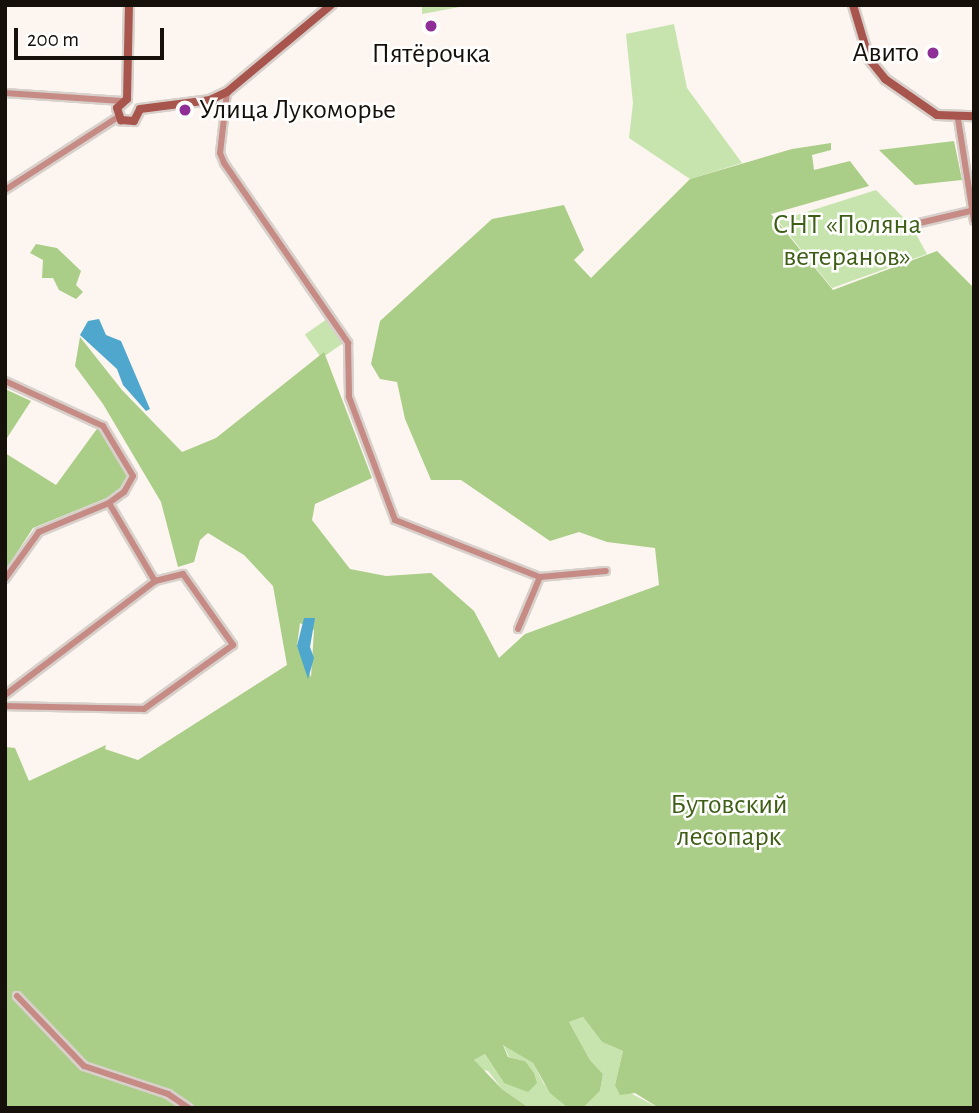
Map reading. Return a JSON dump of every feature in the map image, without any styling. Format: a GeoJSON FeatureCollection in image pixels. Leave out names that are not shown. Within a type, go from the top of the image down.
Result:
{"type":"FeatureCollection","features":[{"type":"Feature","properties":{"kind":"street"},"geometry":{"type":"LineString","coordinates":[[5,191],[118,117],[124,100],[129,5]]}},
{"type":"Feature","properties":{"kind":"street"},"geometry":{"type":"LineString","coordinates":[[5,93],[124,100],[139,109],[210,100],[228,92],[331,5]]}},
{"type":"Feature","properties":{"kind":"street"},"geometry":{"type":"LineString","coordinates":[[853,5],[876,70],[916,104],[958,119],[974,116]]}},
{"type":"Feature","properties":{"kind":"street"},"geometry":{"type":"LineString","coordinates":[[228,92],[220,153],[223,163],[348,343],[349,397],[395,520],[540,578],[606,571]]}},
{"type":"Feature","properties":{"kind":"street"},"geometry":{"type":"LineString","coordinates":[[118,117],[134,121],[139,109]]}},
{"type":"Feature","properties":{"kind":"street"},"geometry":{"type":"LineString","coordinates":[[958,119],[970,211],[974,221]]}},
{"type":"Feature","properties":{"kind":"street"},"geometry":{"type":"LineString","coordinates":[[911,225],[970,211]]}},
{"type":"Feature","properties":{"kind":"street"},"geometry":{"type":"LineString","coordinates":[[5,381],[107,430],[134,476],[124,492],[109,503],[39,532],[5,579]]}},
{"type":"Feature","properties":{"kind":"street"},"geometry":{"type":"LineString","coordinates":[[109,503],[155,581]]}},
{"type":"Feature","properties":{"kind":"street"},"geometry":{"type":"LineString","coordinates":[[5,695],[155,581],[183,574],[233,645],[144,709],[5,706]]}},
{"type":"Feature","properties":{"kind":"street"},"geometry":{"type":"LineString","coordinates":[[518,629],[540,578]]}},
{"type":"Feature","properties":{"kind":"street"},"geometry":{"type":"LineString","coordinates":[[17,996],[84,1066],[168,1094],[189,1108]]}},
{"type":"Feature","properties":{"kind":"green space"},"geometry":{"type":"Polygon","coordinates":[[[465,5],[422,14],[422,6],[465,5]]]}},
{"type":"Feature","properties":{"kind":"green space"},"geometry":{"type":"Polygon","coordinates":[[[674,24],[687,88],[742,163],[690,179],[629,138],[633,103],[626,34],[674,24]]]}},
{"type":"Feature","properties":{"kind":"green space"},"geometry":{"type":"Polygon","coordinates":[[[954,141],[962,180],[915,185],[879,150],[954,141]]]}},
{"type":"Feature","properties":{"kind":"green space","name":"Бутовский лесопарк"},"geometry":{"type":"Polygon","coordinates":[[[831,143],[831,150],[812,155],[814,170],[850,161],[869,186],[771,214],[833,290],[937,251],[974,288],[974,1108],[659,1108],[635,1093],[620,1095],[615,1085],[623,1051],[602,1042],[583,1017],[569,1022],[590,1060],[603,1074],[600,1091],[583,1108],[567,1107],[550,1093],[533,1063],[503,1045],[508,1057],[525,1061],[534,1073],[537,1083],[528,1092],[504,1083],[485,1054],[474,1060],[502,1089],[529,1108],[5,1108],[5,747],[15,748],[29,781],[106,745],[105,749],[138,760],[287,665],[273,586],[244,555],[208,533],[200,540],[194,562],[178,567],[161,502],[103,404],[75,366],[80,337],[122,390],[182,452],[216,438],[324,352],[372,478],[315,504],[312,520],[350,569],[386,576],[431,573],[474,611],[499,658],[525,634],[659,585],[655,548],[607,542],[579,532],[550,541],[461,480],[431,480],[405,419],[397,382],[380,379],[371,364],[380,321],[492,219],[564,205],[584,250],[574,260],[591,278],[690,179],[792,149],[831,143]],[[300,623],[297,646],[311,677],[314,630],[300,623]]]}},
{"type":"Feature","properties":{"kind":"green space","name":"СНТ «Поляна ветеранов»"},"geometry":{"type":"Polygon","coordinates":[[[876,190],[911,225],[927,254],[832,288],[778,221],[876,190]]]}},
{"type":"Feature","properties":{"kind":"green space"},"geometry":{"type":"Polygon","coordinates":[[[36,244],[57,248],[81,271],[76,285],[83,292],[76,299],[59,290],[53,278],[42,278],[43,260],[30,253],[36,244]]]}},
{"type":"Feature","properties":{"kind":"green space"},"geometry":{"type":"Polygon","coordinates":[[[327,319],[344,343],[322,358],[305,334],[327,319]]]}},
{"type":"Feature","properties":{"kind":"green space"},"geometry":{"type":"Polygon","coordinates":[[[5,389],[31,401],[5,441],[5,389]]]}},
{"type":"Feature","properties":{"kind":"green space"},"geometry":{"type":"Polygon","coordinates":[[[99,426],[130,473],[127,482],[109,497],[33,528],[5,571],[5,453],[56,485],[99,426]]]}},
{"type":"Feature","properties":{"kind":"green space"},"geometry":{"type":"Polygon","coordinates":[[[583,1017],[602,1042],[623,1051],[615,1085],[659,1108],[583,1108],[600,1091],[603,1074],[590,1060],[569,1022],[583,1017]]]}},
{"type":"Feature","properties":{"kind":"green space"},"geometry":{"type":"Polygon","coordinates":[[[503,1044],[533,1063],[544,1084],[570,1108],[529,1108],[502,1089],[488,1071],[481,1070],[474,1060],[485,1054],[504,1083],[525,1061],[509,1057],[503,1044]]]}},
{"type":"Feature","properties":{"kind":"water"},"geometry":{"type":"Polygon","coordinates":[[[99,319],[106,335],[121,341],[150,409],[146,411],[123,385],[117,369],[80,335],[88,321],[99,319]]]}},
{"type":"Feature","properties":{"kind":"water"},"geometry":{"type":"Polygon","coordinates":[[[304,618],[315,618],[310,647],[314,658],[308,679],[297,646],[304,618]]]}},
{"type":"Feature","properties":{"kind":"place","name":"Пятёрочка"},"geometry":{"type":"Point","coordinates":[431,26]}},
{"type":"Feature","properties":{"kind":"place","name":"Авито"},"geometry":{"type":"Point","coordinates":[933,53]}},
{"type":"Feature","properties":{"kind":"place","name":"Улица Лукоморье"},"geometry":{"type":"Point","coordinates":[185,110]}}]}
